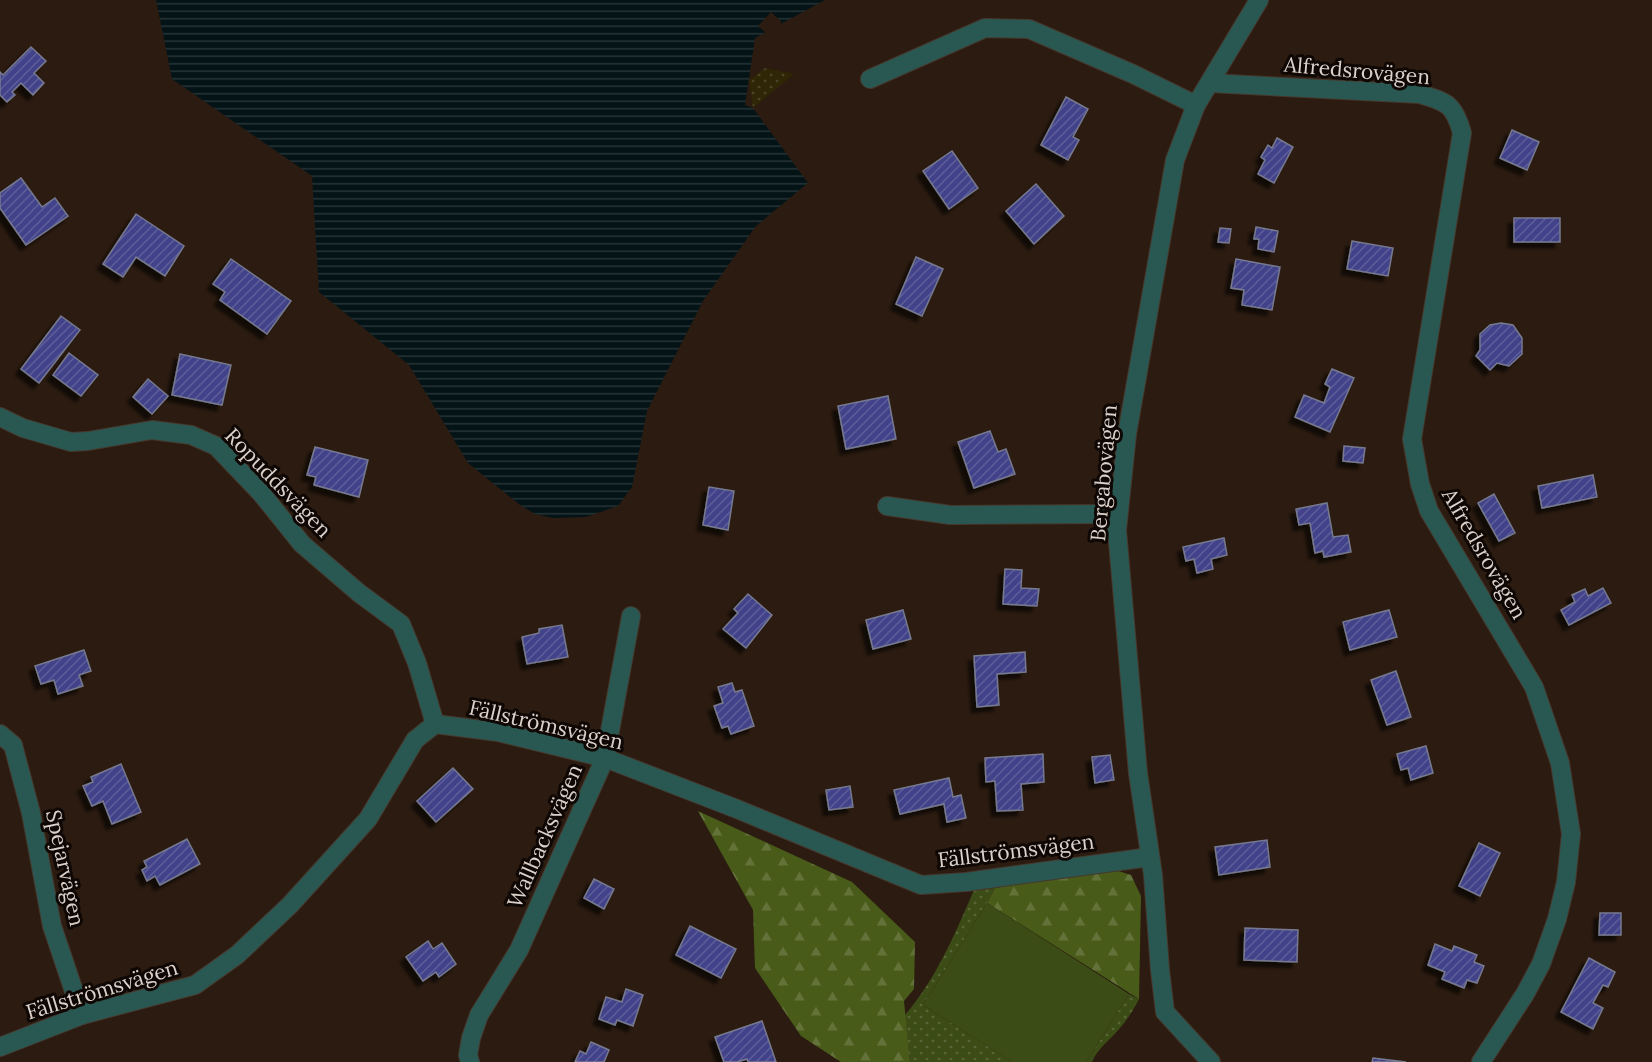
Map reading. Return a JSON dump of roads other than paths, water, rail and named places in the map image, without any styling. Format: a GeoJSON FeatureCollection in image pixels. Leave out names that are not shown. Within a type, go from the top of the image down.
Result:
{"type":"FeatureCollection","features":[{"type":"Feature","properties":{"kind":"street","name":"Bergabovägen"},"geometry":{"type":"LineString","coordinates":[[1211,1062],[1165,1012],[1150,857],[1138,773],[1117,530],[1127,434],[1175,160],[1196,105],[1259,0]]}},
{"type":"Feature","properties":{"kind":"street"},"geometry":{"type":"LineString","coordinates":[[870,79],[985,28],[1029,29],[1133,74],[1196,105]]}},
{"type":"Feature","properties":{"kind":"street","name":"Alfredsrovägen"},"geometry":{"type":"LineString","coordinates":[[1210,83],[1420,94],[1445,102],[1457,117],[1460,125],[1462,133],[1457,166],[1412,439],[1420,484],[1429,511],[1534,687],[1560,763],[1570,834],[1566,882],[1557,919],[1541,964],[1525,994],[1480,1062]]}},
{"type":"Feature","properties":{"kind":"street","name":"Ropuddsvägen"},"geometry":{"type":"LineString","coordinates":[[0,417],[23,428],[71,442],[152,430],[191,435],[216,446],[261,493],[302,544],[359,593],[401,624],[417,663],[435,724]]}},
{"type":"Feature","properties":{"kind":"street"},"geometry":{"type":"LineString","coordinates":[[887,506],[950,515],[1118,514]]}},
{"type":"Feature","properties":{"kind":"street","name":"Wallbacksvägen"},"geometry":{"type":"LineString","coordinates":[[470,1062],[468,1055],[471,1038],[479,1015],[519,950],[605,758],[631,616]]}},
{"type":"Feature","properties":{"kind":"street","name":"Fällströmsvägen"},"geometry":{"type":"LineString","coordinates":[[0,1047],[82,1015],[195,985],[237,955],[290,905],[368,819],[415,740],[435,724],[498,732],[605,758],[737,808],[921,885],[966,882],[1150,857]]}},
{"type":"Feature","properties":{"kind":"street","name":"Spejarvägen"},"geometry":{"type":"LineString","coordinates":[[0,734],[12,745],[32,813],[52,926],[82,1015]]}}]}
